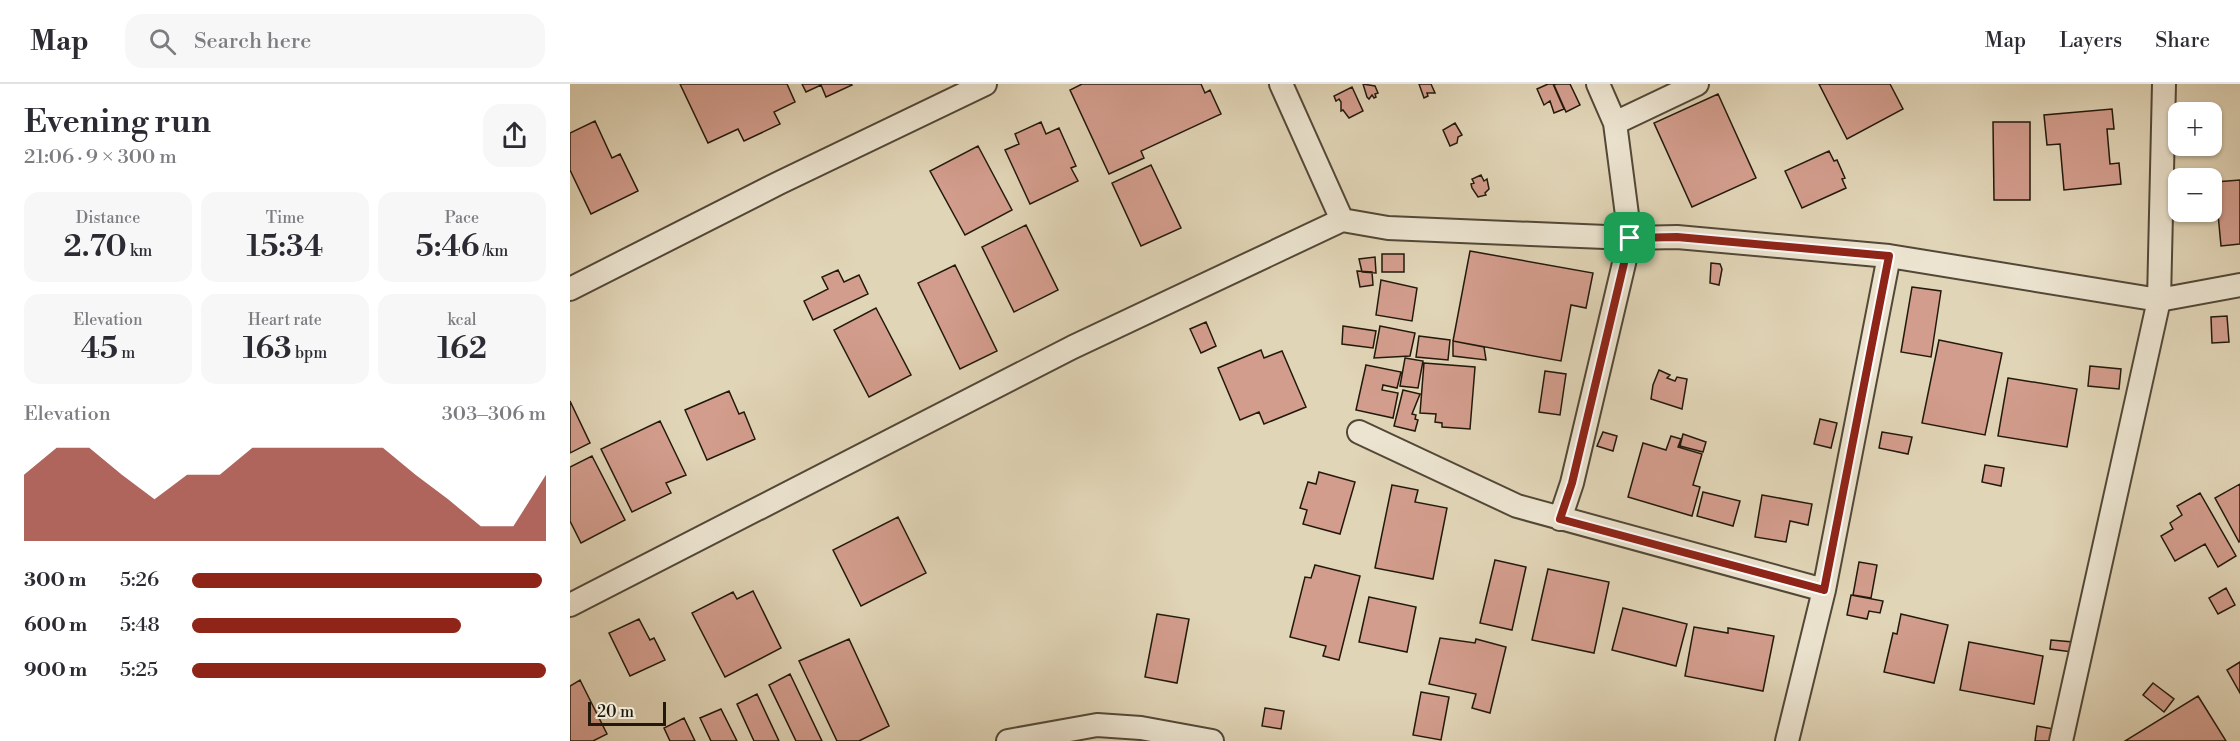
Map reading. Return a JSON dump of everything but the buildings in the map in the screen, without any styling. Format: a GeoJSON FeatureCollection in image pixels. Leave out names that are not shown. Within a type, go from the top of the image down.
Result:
{"type":"FeatureCollection","features":[{"type":"Feature","properties":{"kind":"street"},"geometry":{"type":"LineString","coordinates":[[570,290],[779,183],[985,84]]}},
{"type":"Feature","properties":{"kind":"street"},"geometry":{"type":"LineString","coordinates":[[1281,84],[1342,220]]}},
{"type":"Feature","properties":{"kind":"street"},"geometry":{"type":"LineString","coordinates":[[1560,519],[1572,483],[1630,238],[1615,123],[1598,84]]}},
{"type":"Feature","properties":{"kind":"street"},"geometry":{"type":"LineString","coordinates":[[1615,123],[1697,84]]}},
{"type":"Feature","properties":{"kind":"street"},"geometry":{"type":"LineString","coordinates":[[2061,741],[2159,300],[2164,84]]}},
{"type":"Feature","properties":{"kind":"street"},"geometry":{"type":"LineString","coordinates":[[570,605],[1073,347],[1342,220],[1388,228],[1630,238],[1677,237],[1889,256],[2159,300],[2240,285]]}},
{"type":"Feature","properties":{"kind":"street"},"geometry":{"type":"LineString","coordinates":[[1787,741],[1824,590],[1889,256]]}},
{"type":"Feature","properties":{"kind":"street"},"geometry":{"type":"LineString","coordinates":[[1359,432],[1517,506],[1824,590]]}},
{"type":"Feature","properties":{"kind":"street"},"geometry":{"type":"LineString","coordinates":[[1008,741],[1074,735],[1096,725],[1142,728],[1212,741]]}},
{"type":"Feature","properties":{"kind":"route"},"geometry":{"type":"LineString","coordinates":[[1677,237],[1889,256],[1824,590],[1560,519],[1572,483],[1630,238],[1677,237]]}}]}
